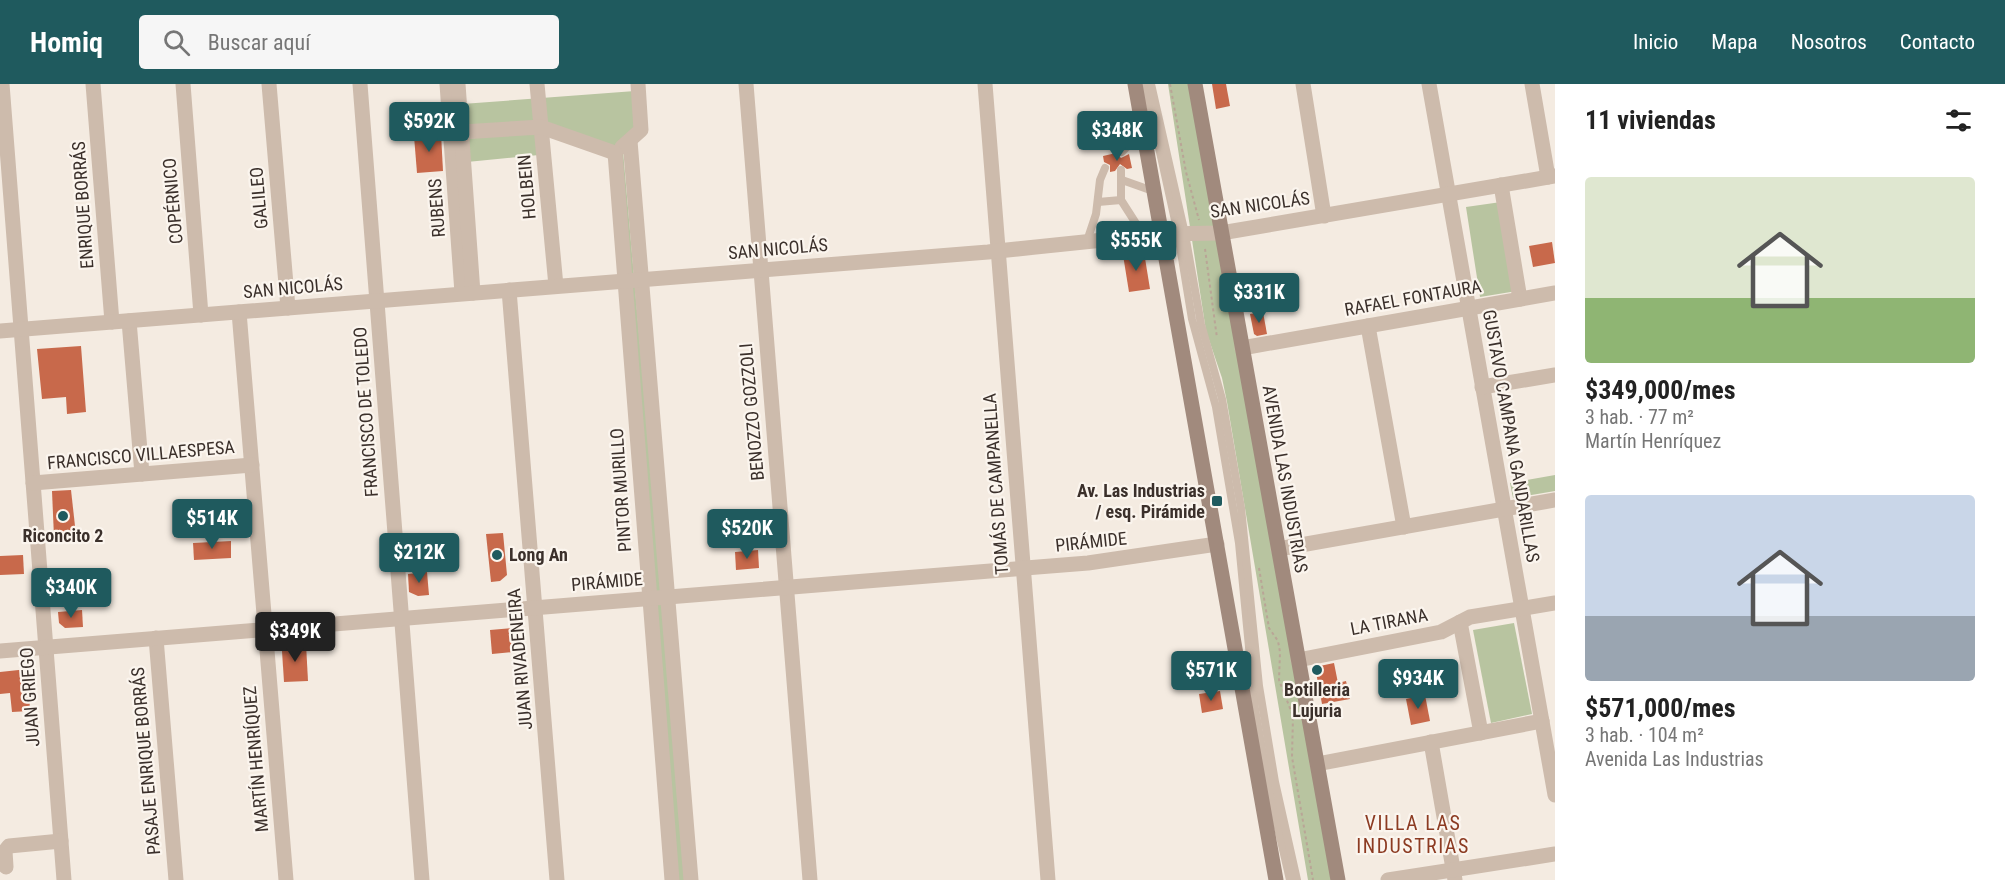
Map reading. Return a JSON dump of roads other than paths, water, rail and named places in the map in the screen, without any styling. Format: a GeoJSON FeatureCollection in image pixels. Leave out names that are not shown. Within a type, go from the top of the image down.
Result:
{"type":"FeatureCollection","features":[{"type":"Feature","properties":{"kind":"main road"},"geometry":{"type":"LineString","coordinates":[[1135,84],[1276,880]]}},
{"type":"Feature","properties":{"kind":"main road","name":"AVENIDA LAS INDUSTRIAS"},"geometry":{"type":"LineString","coordinates":[[1195,84],[1338,880]]}},
{"type":"Feature","properties":{"kind":"street","name":"JUAN GRIEGO"},"geometry":{"type":"LineString","coordinates":[[2,84],[64,880]]}},
{"type":"Feature","properties":{"kind":"street","name":"ENRIQUE BORRÁS"},"geometry":{"type":"LineString","coordinates":[[93,84],[121,322]]}},
{"type":"Feature","properties":{"kind":"street","name":"ENRIQUE BORRÁS"},"geometry":{"type":"LineString","coordinates":[[102,84],[121,322]]}},
{"type":"Feature","properties":{"kind":"street","name":"COPÉRNICO"},"geometry":{"type":"LineString","coordinates":[[183,84],[201,315]]}},
{"type":"Feature","properties":{"kind":"street","name":"GALILEO"},"geometry":{"type":"LineString","coordinates":[[269,84],[288,308]]}},
{"type":"Feature","properties":{"kind":"street","name":"FRANCISCO DE TOLEDO"},"geometry":{"type":"LineString","coordinates":[[360,84],[422,880]]}},
{"type":"Feature","properties":{"kind":"street","name":"RUBENS"},"geometry":{"type":"LineString","coordinates":[[447,84],[468,293]]}},
{"type":"Feature","properties":{"kind":"street","name":"RUBENS"},"geometry":{"type":"LineString","coordinates":[[458,84],[468,293]]}},
{"type":"Feature","properties":{"kind":"street","name":"HOLBEIN"},"geometry":{"type":"LineString","coordinates":[[537,84],[544,128],[556,286]]}},
{"type":"Feature","properties":{"kind":"street","name":"HOLBEIN"},"geometry":{"type":"LineString","coordinates":[[544,128],[545,84]]}},
{"type":"Feature","properties":{"kind":"street","name":"PINTOR MURILLO"},"geometry":{"type":"LineString","coordinates":[[638,84],[641,130],[615,153],[672,880]]}},
{"type":"Feature","properties":{"kind":"street","name":"BENOZZO GOZZOLI"},"geometry":{"type":"LineString","coordinates":[[746,84],[810,880]]}},
{"type":"Feature","properties":{"kind":"street","name":"TOMÁS DE CAMPANELLA"},"geometry":{"type":"LineString","coordinates":[[985,84],[1048,880]]}},
{"type":"Feature","properties":{"kind":"street"},"geometry":{"type":"LineString","coordinates":[[1303,84],[1324,216]]}},
{"type":"Feature","properties":{"kind":"street","name":"GUSTAVO CAMPANA GANDARILLAS"},"geometry":{"type":"LineString","coordinates":[[1429,84],[1555,795]]}},
{"type":"Feature","properties":{"kind":"street"},"geometry":{"type":"LineString","coordinates":[[1532,84],[1552,176]]}},
{"type":"Feature","properties":{"kind":"street"},"geometry":{"type":"LineString","coordinates":[[462,132],[544,128],[615,153]]}},
{"type":"Feature","properties":{"kind":"street","name":"PINTOR MURILLO"},"geometry":{"type":"LineString","coordinates":[[630,141],[691,880]]}},
{"type":"Feature","properties":{"kind":"street","name":"SAN NICOLÁS"},"geometry":{"type":"LineString","coordinates":[[0,332],[998,251],[1161,234],[1221,233],[1552,176]]}},
{"type":"Feature","properties":{"kind":"street"},"geometry":{"type":"LineString","coordinates":[[1501,185],[1520,299]]}},
{"type":"Feature","properties":{"kind":"street","name":"JUAN RIVADENEIRA"},"geometry":{"type":"LineString","coordinates":[[509,290],[557,880]]}},
{"type":"Feature","properties":{"kind":"street","name":"RAFAEL FONTAURA"},"geometry":{"type":"LineString","coordinates":[[1242,348],[1555,293]]}},
{"type":"Feature","properties":{"kind":"street","name":"MARTÍN HENRÍQUEZ"},"geometry":{"type":"LineString","coordinates":[[239,312],[285,880]]}},
{"type":"Feature","properties":{"kind":"street"},"geometry":{"type":"LineString","coordinates":[[121,322],[142,474]]}},
{"type":"Feature","properties":{"kind":"street"},"geometry":{"type":"LineString","coordinates":[[1368,326],[1404,527]]}},
{"type":"Feature","properties":{"kind":"street"},"geometry":{"type":"LineString","coordinates":[[1482,387],[1555,375]]}},
{"type":"Feature","properties":{"kind":"street","name":"FRANCISCO VILLAESPESA"},"geometry":{"type":"LineString","coordinates":[[33,483],[252,465]]}},
{"type":"Feature","properties":{"kind":"street"},"geometry":{"type":"LineString","coordinates":[[1278,549],[1555,500]]}},
{"type":"Feature","properties":{"kind":"street","name":"PIRÁMIDE"},"geometry":{"type":"LineString","coordinates":[[0,651],[1117,561],[1217,544]]}},
{"type":"Feature","properties":{"kind":"street","name":"LA TIRANA"},"geometry":{"type":"LineString","coordinates":[[1298,660],[1441,632],[1470,617],[1555,603]]}},
{"type":"Feature","properties":{"kind":"street"},"geometry":{"type":"LineString","coordinates":[[1460,622],[1481,733]]}},
{"type":"Feature","properties":{"kind":"street","name":"PASAJE ENRIQUE BORRÁS"},"geometry":{"type":"LineString","coordinates":[[156,638],[176,880]]}},
{"type":"Feature","properties":{"kind":"street"},"geometry":{"type":"LineString","coordinates":[[1317,764],[1542,721]]}},
{"type":"Feature","properties":{"kind":"street"},"geometry":{"type":"LineString","coordinates":[[1431,742],[1454,875]]}},
{"type":"Feature","properties":{"kind":"street"},"geometry":{"type":"LineString","coordinates":[[6,867],[5,851],[9,846],[61,841]]}},
{"type":"Feature","properties":{"kind":"street"},"geometry":{"type":"LineString","coordinates":[[1388,880],[1454,875],[1555,854]]}},
{"type":"Feature","properties":{"kind":"lane"},"geometry":{"type":"LineString","coordinates":[[1145,84],[1201,324],[1222,399],[1241,508],[1256,663],[1275,782],[1297,880]]}},
{"type":"Feature","properties":{"kind":"lane"},"geometry":{"type":"LineString","coordinates":[[1151,84],[1181,234],[1192,319],[1219,424],[1239,543],[1256,709],[1269,789],[1290,880]]}},
{"type":"Feature","properties":{"kind":"lane"},"geometry":{"type":"LineString","coordinates":[[1122,152],[1143,131]]}},
{"type":"Feature","properties":{"kind":"lane"},"geometry":{"type":"LineString","coordinates":[[1087,242],[1098,202],[1100,180],[1106,168]]}},
{"type":"Feature","properties":{"kind":"lane"},"geometry":{"type":"LineString","coordinates":[[1121,170],[1121,200],[1144,236]]}},
{"type":"Feature","properties":{"kind":"lane"},"geometry":{"type":"LineString","coordinates":[[1122,180],[1154,191]]}},
{"type":"Feature","properties":{"kind":"lane"},"geometry":{"type":"LineString","coordinates":[[1098,202],[1121,200]]}},
{"type":"Feature","properties":{"kind":"place","name":"Av. Las Industrias / esq. Pirámide"},"geometry":{"type":"Point","coordinates":[1217,501]}},
{"type":"Feature","properties":{"kind":"place","name":"Riconcito 2"},"geometry":{"type":"Point","coordinates":[63,516]}},
{"type":"Feature","properties":{"kind":"place","name":"Long An"},"geometry":{"type":"Point","coordinates":[497,555]}},
{"type":"Feature","properties":{"kind":"place","name":"Botilleria Lujuria"},"geometry":{"type":"Point","coordinates":[1317,670]}},
{"type":"Feature","properties":{"kind":"district","name":"VILLA LAS INDUSTRIAS"},"geometry":{"type":"Point","coordinates":[1413,834]}}]}
